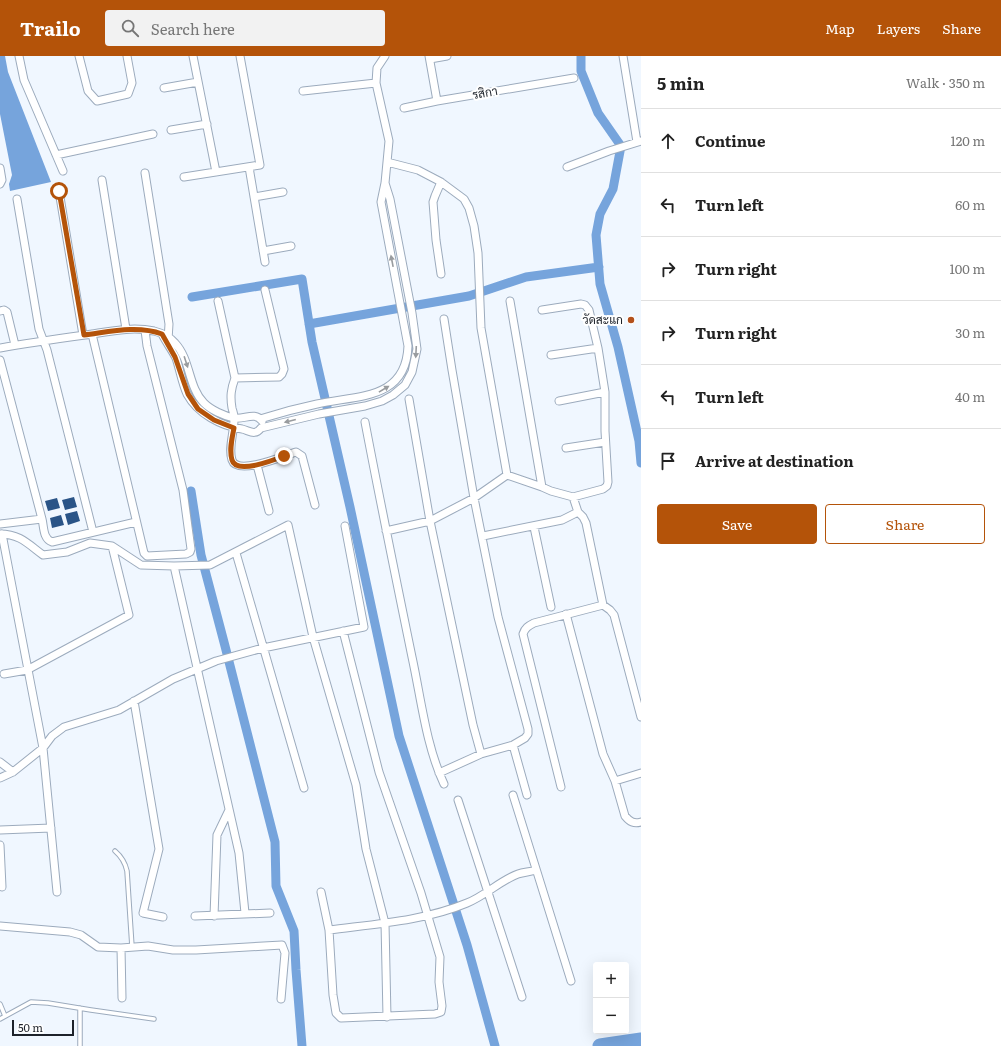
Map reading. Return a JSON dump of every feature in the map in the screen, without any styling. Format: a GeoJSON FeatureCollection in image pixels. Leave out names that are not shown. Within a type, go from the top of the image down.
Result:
{"type":"FeatureCollection","features":[{"type":"Feature","properties":{"kind":"street"},"geometry":{"type":"LineString","coordinates":[[19,56],[24,80],[63,171]]}},
{"type":"Feature","properties":{"kind":"street"},"geometry":{"type":"LineString","coordinates":[[79,56],[88,91],[97,101],[128,94],[132,83],[127,56]]}},
{"type":"Feature","properties":{"kind":"street"},"geometry":{"type":"LineString","coordinates":[[193,56],[216,172]]}},
{"type":"Feature","properties":{"kind":"street"},"geometry":{"type":"LineString","coordinates":[[184,177],[260,165],[240,56]]}},
{"type":"Feature","properties":{"kind":"street"},"geometry":{"type":"LineString","coordinates":[[0,348],[126,329],[145,330],[165,335],[183,352],[195,390],[204,403],[218,412],[235,418],[248,418],[254,416],[260,419],[317,404],[364,396],[386,388],[402,370],[407,357],[408,346],[381,202],[385,183],[388,141],[376,83],[377,68],[384,56]]}},
{"type":"Feature","properties":{"kind":"street"},"geometry":{"type":"LineString","coordinates":[[437,101],[430,58],[447,56]]}},
{"type":"Feature","properties":{"kind":"street"},"geometry":{"type":"LineString","coordinates":[[567,167],[609,151],[639,142],[624,56]]}},
{"type":"Feature","properties":{"kind":"street","name":"รสิกา"},"geometry":{"type":"LineString","coordinates":[[404,108],[574,78]]}},
{"type":"Feature","properties":{"kind":"street"},"geometry":{"type":"LineString","coordinates":[[164,88],[198,82]]}},
{"type":"Feature","properties":{"kind":"street"},"geometry":{"type":"LineString","coordinates":[[303,91],[376,83]]}},
{"type":"Feature","properties":{"kind":"street"},"geometry":{"type":"LineString","coordinates":[[171,130],[206,124]]}},
{"type":"Feature","properties":{"kind":"street"},"geometry":{"type":"LineString","coordinates":[[56,154],[153,134]]}},
{"type":"Feature","properties":{"kind":"street"},"geometry":{"type":"LineString","coordinates":[[387,162],[418,170],[441,182],[464,199],[469,208],[474,226],[480,275],[481,328],[507,475]]}},
{"type":"Feature","properties":{"kind":"street"},"geometry":{"type":"LineString","coordinates":[[249,167],[264,262]]}},
{"type":"Feature","properties":{"kind":"street"},"geometry":{"type":"LineString","coordinates":[[0,168],[2,180],[0,184]]}},
{"type":"Feature","properties":{"kind":"street"},"geometry":{"type":"LineString","coordinates":[[145,173],[169,324],[165,335],[168,345],[175,357],[188,394],[198,409],[214,420],[234,428],[247,430],[253,433],[262,428],[382,401],[393,396],[405,384],[412,372],[417,349],[412,313],[390,198],[385,183]]}},
{"type":"Feature","properties":{"kind":"street"},"geometry":{"type":"LineString","coordinates":[[102,180],[126,329]]}},
{"type":"Feature","properties":{"kind":"street"},"geometry":{"type":"LineString","coordinates":[[441,182],[434,196],[433,202],[436,240],[441,274]]}},
{"type":"Feature","properties":{"kind":"street"},"geometry":{"type":"LineString","coordinates":[[59,191],[84,335]]}},
{"type":"Feature","properties":{"kind":"street"},"geometry":{"type":"LineString","coordinates":[[254,197],[283,192]]}},
{"type":"Feature","properties":{"kind":"street"},"geometry":{"type":"LineString","coordinates":[[17,199],[39,329],[44,341],[94,532]]}},
{"type":"Feature","properties":{"kind":"street"},"geometry":{"type":"LineString","coordinates":[[263,251],[291,246]]}},
{"type":"Feature","properties":{"kind":"street"},"geometry":{"type":"LineString","coordinates":[[235,378],[270,378],[279,377],[282,374],[283,366],[265,290]]}},
{"type":"Feature","properties":{"kind":"street"},"geometry":{"type":"LineString","coordinates":[[218,301],[235,378],[230,390],[235,418],[232,443],[232,459],[234,464],[238,466],[257,465],[296,452],[300,453],[315,505]]}},
{"type":"Feature","properties":{"kind":"street"},"geometry":{"type":"LineString","coordinates":[[510,301],[542,487]]}},
{"type":"Feature","properties":{"kind":"street"},"geometry":{"type":"LineString","coordinates":[[507,475],[551,491],[573,497],[603,489],[607,486],[608,482],[605,442],[605,392],[598,348],[589,310],[585,305],[581,304],[542,310]]}},
{"type":"Feature","properties":{"kind":"street"},"geometry":{"type":"LineString","coordinates":[[0,311],[4,310],[7,312],[15,346]]}},
{"type":"Feature","properties":{"kind":"street"},"geometry":{"type":"LineString","coordinates":[[439,773],[481,754],[513,745],[525,738],[528,734],[528,729],[498,616],[483,536],[474,498],[444,319]]}},
{"type":"Feature","properties":{"kind":"street"},"geometry":{"type":"LineString","coordinates":[[92,334],[142,549],[147,556],[186,554],[190,552],[191,549],[184,490],[146,346],[145,330]]}},
{"type":"Feature","properties":{"kind":"street"},"geometry":{"type":"LineString","coordinates":[[551,355],[598,348]]}},
{"type":"Feature","properties":{"kind":"street"},"geometry":{"type":"LineString","coordinates":[[0,360],[48,541],[52,542],[136,522]]}},
{"type":"Feature","properties":{"kind":"street"},"geometry":{"type":"LineString","coordinates":[[559,401],[605,392]]}},
{"type":"Feature","properties":{"kind":"street"},"geometry":{"type":"LineString","coordinates":[[364,396],[365,406]]}},
{"type":"Feature","properties":{"kind":"street"},"geometry":{"type":"LineString","coordinates":[[409,399],[430,521],[473,725],[481,754]]}},
{"type":"Feature","properties":{"kind":"street"},"geometry":{"type":"LineString","coordinates":[[247,430],[245,424],[248,418]]}},
{"type":"Feature","properties":{"kind":"street"},"geometry":{"type":"LineString","coordinates":[[260,419],[262,428]]}},
{"type":"Feature","properties":{"kind":"street"},"geometry":{"type":"LineString","coordinates":[[365,422],[428,732],[439,773],[444,784]]}},
{"type":"Feature","properties":{"kind":"street"},"geometry":{"type":"LineString","coordinates":[[566,448],[605,442]]}},
{"type":"Feature","properties":{"kind":"street"},"geometry":{"type":"LineString","coordinates":[[257,465],[269,511]]}},
{"type":"Feature","properties":{"kind":"street"},"geometry":{"type":"LineString","coordinates":[[386,531],[430,521],[474,498],[507,475]]}},
{"type":"Feature","properties":{"kind":"street"},"geometry":{"type":"LineString","coordinates":[[573,497],[578,512],[586,523],[604,605],[614,615],[641,717]]}},
{"type":"Feature","properties":{"kind":"street"},"geometry":{"type":"LineString","coordinates":[[483,536],[534,527],[562,520],[578,512]]}},
{"type":"Feature","properties":{"kind":"street"},"geometry":{"type":"LineString","coordinates":[[0,524],[42,519]]}},
{"type":"Feature","properties":{"kind":"street"},"geometry":{"type":"LineString","coordinates":[[57,892],[43,748],[1,534],[11,534],[24,541],[43,556],[67,552],[90,543],[112,546],[141,565],[210,565],[288,525],[313,637],[356,785],[366,849],[385,923],[387,1017]]}},
{"type":"Feature","properties":{"kind":"street"},"geometry":{"type":"LineString","coordinates":[[0,778],[13,772],[43,748],[52,736],[64,727],[119,710],[173,679],[216,661],[263,648],[364,627],[345,526]]}},
{"type":"Feature","properties":{"kind":"street"},"geometry":{"type":"LineString","coordinates":[[534,527],[551,607]]}},
{"type":"Feature","properties":{"kind":"street"},"geometry":{"type":"LineString","coordinates":[[4,674],[27,670],[129,615],[112,546]]}},
{"type":"Feature","properties":{"kind":"street"},"geometry":{"type":"LineString","coordinates":[[236,553],[304,788]]}},
{"type":"Feature","properties":{"kind":"street"},"geometry":{"type":"LineString","coordinates":[[174,566],[239,853],[245,913]]}},
{"type":"Feature","properties":{"kind":"street"},"geometry":{"type":"LineString","coordinates":[[561,787],[523,634],[528,626],[566,614],[604,605]]}},
{"type":"Feature","properties":{"kind":"street"},"geometry":{"type":"LineString","coordinates":[[566,614],[603,754],[615,781],[625,816],[633,823],[641,822]]}},
{"type":"Feature","properties":{"kind":"street"},"geometry":{"type":"LineString","coordinates":[[321,892],[329,930],[333,995],[336,1013],[341,1018],[387,1017],[435,1014],[441,1012],[442,1006],[438,982],[440,957],[428,916],[379,772],[343,631]]}},
{"type":"Feature","properties":{"kind":"street"},"geometry":{"type":"LineString","coordinates":[[633,691],[641,689]]}},
{"type":"Feature","properties":{"kind":"street"},"geometry":{"type":"LineString","coordinates":[[134,701],[159,849],[143,913],[163,918]]}},
{"type":"Feature","properties":{"kind":"street"},"geometry":{"type":"LineString","coordinates":[[513,745],[526,795]]}},
{"type":"Feature","properties":{"kind":"street"},"geometry":{"type":"LineString","coordinates":[[0,762],[13,772]]}},
{"type":"Feature","properties":{"kind":"street"},"geometry":{"type":"LineString","coordinates":[[615,781],[641,773]]}},
{"type":"Feature","properties":{"kind":"street"},"geometry":{"type":"LineString","coordinates":[[513,795],[571,981]]}},
{"type":"Feature","properties":{"kind":"street"},"geometry":{"type":"LineString","coordinates":[[458,800],[522,996]]}},
{"type":"Feature","properties":{"kind":"street"},"geometry":{"type":"LineString","coordinates":[[214,916],[217,835],[229,810]]}},
{"type":"Feature","properties":{"kind":"street"},"geometry":{"type":"LineString","coordinates":[[0,830],[51,828]]}},
{"type":"Feature","properties":{"kind":"street"},"geometry":{"type":"LineString","coordinates":[[0,845],[2,887]]}},
{"type":"Feature","properties":{"kind":"street"},"geometry":{"type":"LineString","coordinates":[[329,930],[428,916],[467,903],[489,892],[518,874],[536,870]]}},
{"type":"Feature","properties":{"kind":"street"},"geometry":{"type":"LineString","coordinates":[[195,916],[270,913]]}},
{"type":"Feature","properties":{"kind":"street"},"geometry":{"type":"LineString","coordinates":[[0,926],[70,932],[81,935],[98,947],[121,948],[148,946],[172,950],[196,950],[282,945],[285,953],[281,999]]}},
{"type":"Feature","properties":{"kind":"street"},"geometry":{"type":"LineString","coordinates":[[121,948],[122,998]]}},
{"type":"Feature","properties":{"kind":"lane"},"geometry":{"type":"LineString","coordinates":[[115,851],[121,856],[127,871],[132,947]]}},
{"type":"Feature","properties":{"kind":"lane"},"geometry":{"type":"LineString","coordinates":[[0,1019],[31,1002],[48,1003],[154,1018]]}},
{"type":"Feature","properties":{"kind":"lane"},"geometry":{"type":"LineString","coordinates":[[0,1004],[5,1016]]}},
{"type":"Feature","properties":{"kind":"lane"},"geometry":{"type":"LineString","coordinates":[[80,1008],[80,1046]]}},
{"type":"Feature","properties":{"kind":"water"},"geometry":{"type":"Polygon","coordinates":[[[0,56],[5,56],[8,72],[51,182],[10,191],[9,184],[12,175],[0,114],[0,56]]]}},
{"type":"Feature","properties":{"kind":"building"},"geometry":{"type":"Polygon","coordinates":[[[74,497],[77,507],[65,510],[62,500],[74,497]]]}},
{"type":"Feature","properties":{"kind":"building"},"geometry":{"type":"Polygon","coordinates":[[[57,498],[60,508],[48,511],[45,501],[57,498]]]}},
{"type":"Feature","properties":{"kind":"building"},"geometry":{"type":"Polygon","coordinates":[[[77,511],[80,521],[68,525],[65,514],[77,511]]]}},
{"type":"Feature","properties":{"kind":"building"},"geometry":{"type":"Polygon","coordinates":[[[61,515],[64,525],[52,528],[50,518],[61,515]]]}},
{"type":"Feature","properties":{"kind":"waterway"},"geometry":{"type":"LineString","coordinates":[[581,56],[581,71],[598,113],[621,146],[613,189],[600,214],[596,235],[600,284],[618,347],[639,441],[641,463]]}},
{"type":"Feature","properties":{"kind":"waterway"},"geometry":{"type":"LineString","coordinates":[[309,324],[469,296],[526,277],[599,267]]}},
{"type":"Feature","properties":{"kind":"waterway"},"geometry":{"type":"LineString","coordinates":[[192,297],[302,279],[312,342],[350,507],[399,736],[467,945],[495,1046]]}},
{"type":"Feature","properties":{"kind":"waterway"},"geometry":{"type":"LineString","coordinates":[[191,491],[201,555],[275,842],[276,886],[294,931],[302,1046]]}},
{"type":"Feature","properties":{"kind":"waterway"},"geometry":{"type":"LineString","coordinates":[[600,1046],[641,1040]]}},
{"type":"Feature","properties":{"kind":"place","name":"วัดสะแก"},"geometry":{"type":"Point","coordinates":[631,320]}},
{"type":"Feature","properties":{"kind":"route"},"geometry":{"type":"LineString","coordinates":[[59,191],[84,335],[126,329],[145,330],[162,334],[175,357],[188,394],[198,409],[214,420],[234,428],[232,443],[232,459],[234,464],[238,466],[257,465],[284,456]]}}]}
